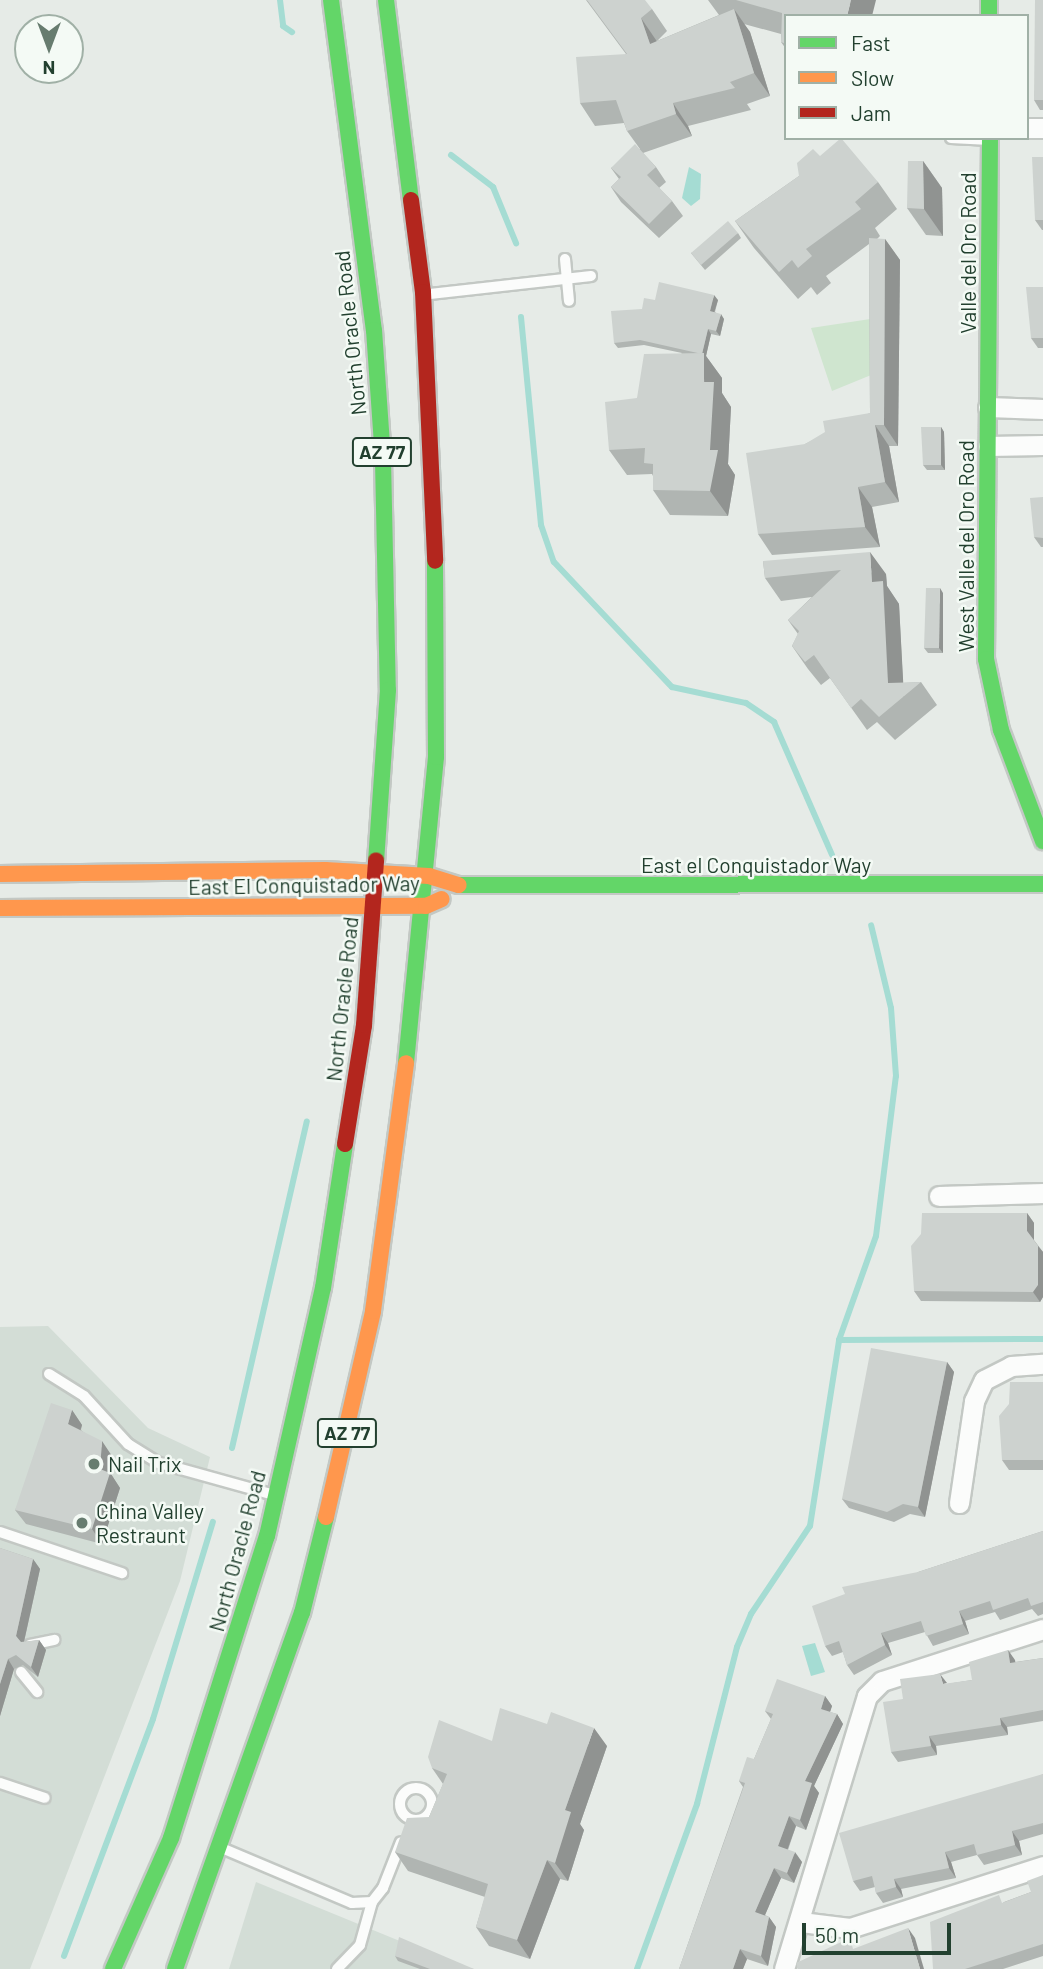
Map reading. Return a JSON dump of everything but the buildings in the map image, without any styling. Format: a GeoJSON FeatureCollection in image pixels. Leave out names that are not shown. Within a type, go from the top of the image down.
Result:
{"type":"FeatureCollection","features":[{"type":"Feature","properties":{"kind":"main road","name":"North Oracle Road"},"geometry":{"type":"LineString","coordinates":[[118,1964],[171,1838],[276,1495],[323,1288],[365,1025],[388,690],[383,460],[374,330],[331,0]]}},
{"type":"Feature","properties":{"kind":"main road","name":"AZ 77"},"geometry":{"type":"LineString","coordinates":[[175,1969],[302,1613],[344,1445],[388,1219],[426,906],[436,619],[423,295],[386,0]]}},
{"type":"Feature","properties":{"kind":"main road","name":"Valle del Oro Road"},"geometry":{"type":"LineString","coordinates":[[988,368],[990,140]]}},
{"type":"Feature","properties":{"kind":"main road","name":"West Valle del Oro Road"},"geometry":{"type":"LineString","coordinates":[[988,368],[986,659],[1001,730],[1043,841]]}},
{"type":"Feature","properties":{"kind":"main road","name":"East El Conquistador Way"},"geometry":{"type":"LineString","coordinates":[[0,874],[375,873],[429,876],[469,888]]}},
{"type":"Feature","properties":{"kind":"main road"},"geometry":{"type":"LineString","coordinates":[[95,874],[97,908]]}},
{"type":"Feature","properties":{"kind":"main road","name":"East el Conquistador Way"},"geometry":{"type":"LineString","coordinates":[[469,888],[1043,884]]}},
{"type":"Feature","properties":{"kind":"main road","name":"East El Conquistador Way"},"geometry":{"type":"LineString","coordinates":[[0,908],[426,906],[469,888]]}},
{"type":"Feature","properties":{"kind":"street"},"geometry":{"type":"LineString","coordinates":[[988,407],[1043,409]]}},
{"type":"Feature","properties":{"kind":"street"},"geometry":{"type":"LineString","coordinates":[[988,446],[1043,445]]}},
{"type":"Feature","properties":{"kind":"street"},"geometry":{"type":"LineString","coordinates":[[939,1196],[1043,1193]]}},
{"type":"Feature","properties":{"kind":"street"},"geometry":{"type":"LineString","coordinates":[[959,1503],[974,1401],[984,1380],[1011,1366],[1043,1364]]}},
{"type":"Feature","properties":{"kind":"street"},"geometry":{"type":"LineString","coordinates":[[783,1969],[801,1922],[867,1696],[881,1681],[1043,1629]]}},
{"type":"Feature","properties":{"kind":"street"},"geometry":{"type":"LineString","coordinates":[[801,1922],[850,1928],[1043,1866]]}},
{"type":"Feature","properties":{"kind":"lane"},"geometry":{"type":"LineString","coordinates":[[565,259],[569,301]]}},
{"type":"Feature","properties":{"kind":"lane"},"geometry":{"type":"LineString","coordinates":[[423,295],[591,276]]}},
{"type":"Feature","properties":{"kind":"lane"},"geometry":{"type":"LineString","coordinates":[[49,1374],[159,1463],[276,1495]]}},
{"type":"Feature","properties":{"kind":"lane"},"geometry":{"type":"LineString","coordinates":[[0,1532],[122,1573]]}},
{"type":"Feature","properties":{"kind":"lane"},"geometry":{"type":"LineString","coordinates":[[30,1644],[54,1640]]}},
{"type":"Feature","properties":{"kind":"lane"},"geometry":{"type":"LineString","coordinates":[[21,1672],[37,1692]]}},
{"type":"Feature","properties":{"kind":"lane"},"geometry":{"type":"LineString","coordinates":[[0,1783],[46,1798]]}},
{"type":"Feature","properties":{"kind":"lane"},"geometry":{"type":"LineString","coordinates":[[337,1969],[360,1945],[372,1902],[410,1818]]}},
{"type":"Feature","properties":{"kind":"lane"},"geometry":{"type":"LineString","coordinates":[[220,1847],[352,1903],[372,1902]]}},
{"type":"Feature","properties":{"kind":"shaded area"},"geometry":{"type":"Polygon","coordinates":[[[48,1326],[148,1428],[210,1457],[180,1581],[30,1969],[0,1969],[0,1327],[48,1326]]]}},
{"type":"Feature","properties":{"kind":"shaded area"},"geometry":{"type":"Polygon","coordinates":[[[256,1882],[468,1969],[229,1969],[256,1882]]]}},
{"type":"Feature","properties":{"kind":"green space"},"geometry":{"type":"Polygon","coordinates":[[[877,318],[876,373],[832,391],[811,328],[877,318]]]}},
{"type":"Feature","properties":{"kind":"water"},"geometry":{"type":"Polygon","coordinates":[[[689,167],[701,174],[700,199],[691,206],[682,198],[689,167]]]}},
{"type":"Feature","properties":{"kind":"water"},"geometry":{"type":"Polygon","coordinates":[[[815,1643],[825,1672],[811,1676],[802,1646],[815,1643]]]}},
{"type":"Feature","properties":{"kind":"waterway"},"geometry":{"type":"LineString","coordinates":[[280,0],[283,26],[292,32]]}},
{"type":"Feature","properties":{"kind":"waterway"},"geometry":{"type":"LineString","coordinates":[[451,155],[493,187],[516,243]]}},
{"type":"Feature","properties":{"kind":"waterway"},"geometry":{"type":"LineString","coordinates":[[521,317],[541,525],[554,562],[672,687],[746,703],[774,722],[832,855]]}},
{"type":"Feature","properties":{"kind":"waterway"},"geometry":{"type":"LineString","coordinates":[[637,1969],[697,1804],[737,1647],[751,1614],[810,1526],[839,1340],[876,1236],[896,1076],[891,1008],[871,925]]}},
{"type":"Feature","properties":{"kind":"waterway"},"geometry":{"type":"LineString","coordinates":[[232,1448],[307,1121]]}},
{"type":"Feature","properties":{"kind":"waterway"},"geometry":{"type":"LineString","coordinates":[[839,1340],[1043,1339]]}},
{"type":"Feature","properties":{"kind":"waterway"},"geometry":{"type":"LineString","coordinates":[[64,1956],[153,1719],[213,1522]]}},
{"type":"Feature","properties":{"kind":"traffic: fast"},"geometry":{"type":"LineString","coordinates":[[331,0],[374,330],[383,460],[388,690],[376,860]]}},
{"type":"Feature","properties":{"kind":"traffic: fast"},"geometry":{"type":"LineString","coordinates":[[386,0],[411,200]]}},
{"type":"Feature","properties":{"kind":"traffic: fast"},"geometry":{"type":"LineString","coordinates":[[989,0],[989,14]]}},
{"type":"Feature","properties":{"kind":"traffic: fast"},"geometry":{"type":"LineString","coordinates":[[990,140],[986,659],[1001,730],[1043,841]]}},
{"type":"Feature","properties":{"kind":"traffic: fast"},"geometry":{"type":"LineString","coordinates":[[406,1063],[436,757],[435,561]]}},
{"type":"Feature","properties":{"kind":"traffic: fast"},"geometry":{"type":"LineString","coordinates":[[459,885],[1043,884]]}},
{"type":"Feature","properties":{"kind":"traffic: fast"},"geometry":{"type":"LineString","coordinates":[[113,1969],[171,1838],[267,1536],[323,1288],[345,1144]]}},
{"type":"Feature","properties":{"kind":"traffic: fast"},"geometry":{"type":"LineString","coordinates":[[175,1969],[302,1613],[326,1517]]}},
{"type":"Feature","properties":{"kind":"traffic: slow"},"geometry":{"type":"LineString","coordinates":[[0,874],[325,870],[429,876],[459,885]]}},
{"type":"Feature","properties":{"kind":"traffic: slow"},"geometry":{"type":"LineString","coordinates":[[0,908],[426,906],[442,899]]}},
{"type":"Feature","properties":{"kind":"traffic: slow"},"geometry":{"type":"LineString","coordinates":[[326,1517],[373,1311],[406,1063]]}},
{"type":"Feature","properties":{"kind":"traffic: jam"},"geometry":{"type":"LineString","coordinates":[[411,200],[423,292],[435,561]]}},
{"type":"Feature","properties":{"kind":"traffic: jam"},"geometry":{"type":"LineString","coordinates":[[345,1144],[364,1025],[376,860]]}},
{"type":"Feature","properties":{"kind":"place","name":"Nail Trix"},"geometry":{"type":"Point","coordinates":[94,1464]}},
{"type":"Feature","properties":{"kind":"place","name":"China Valley Restraunt"},"geometry":{"type":"Point","coordinates":[82,1523]}}]}
